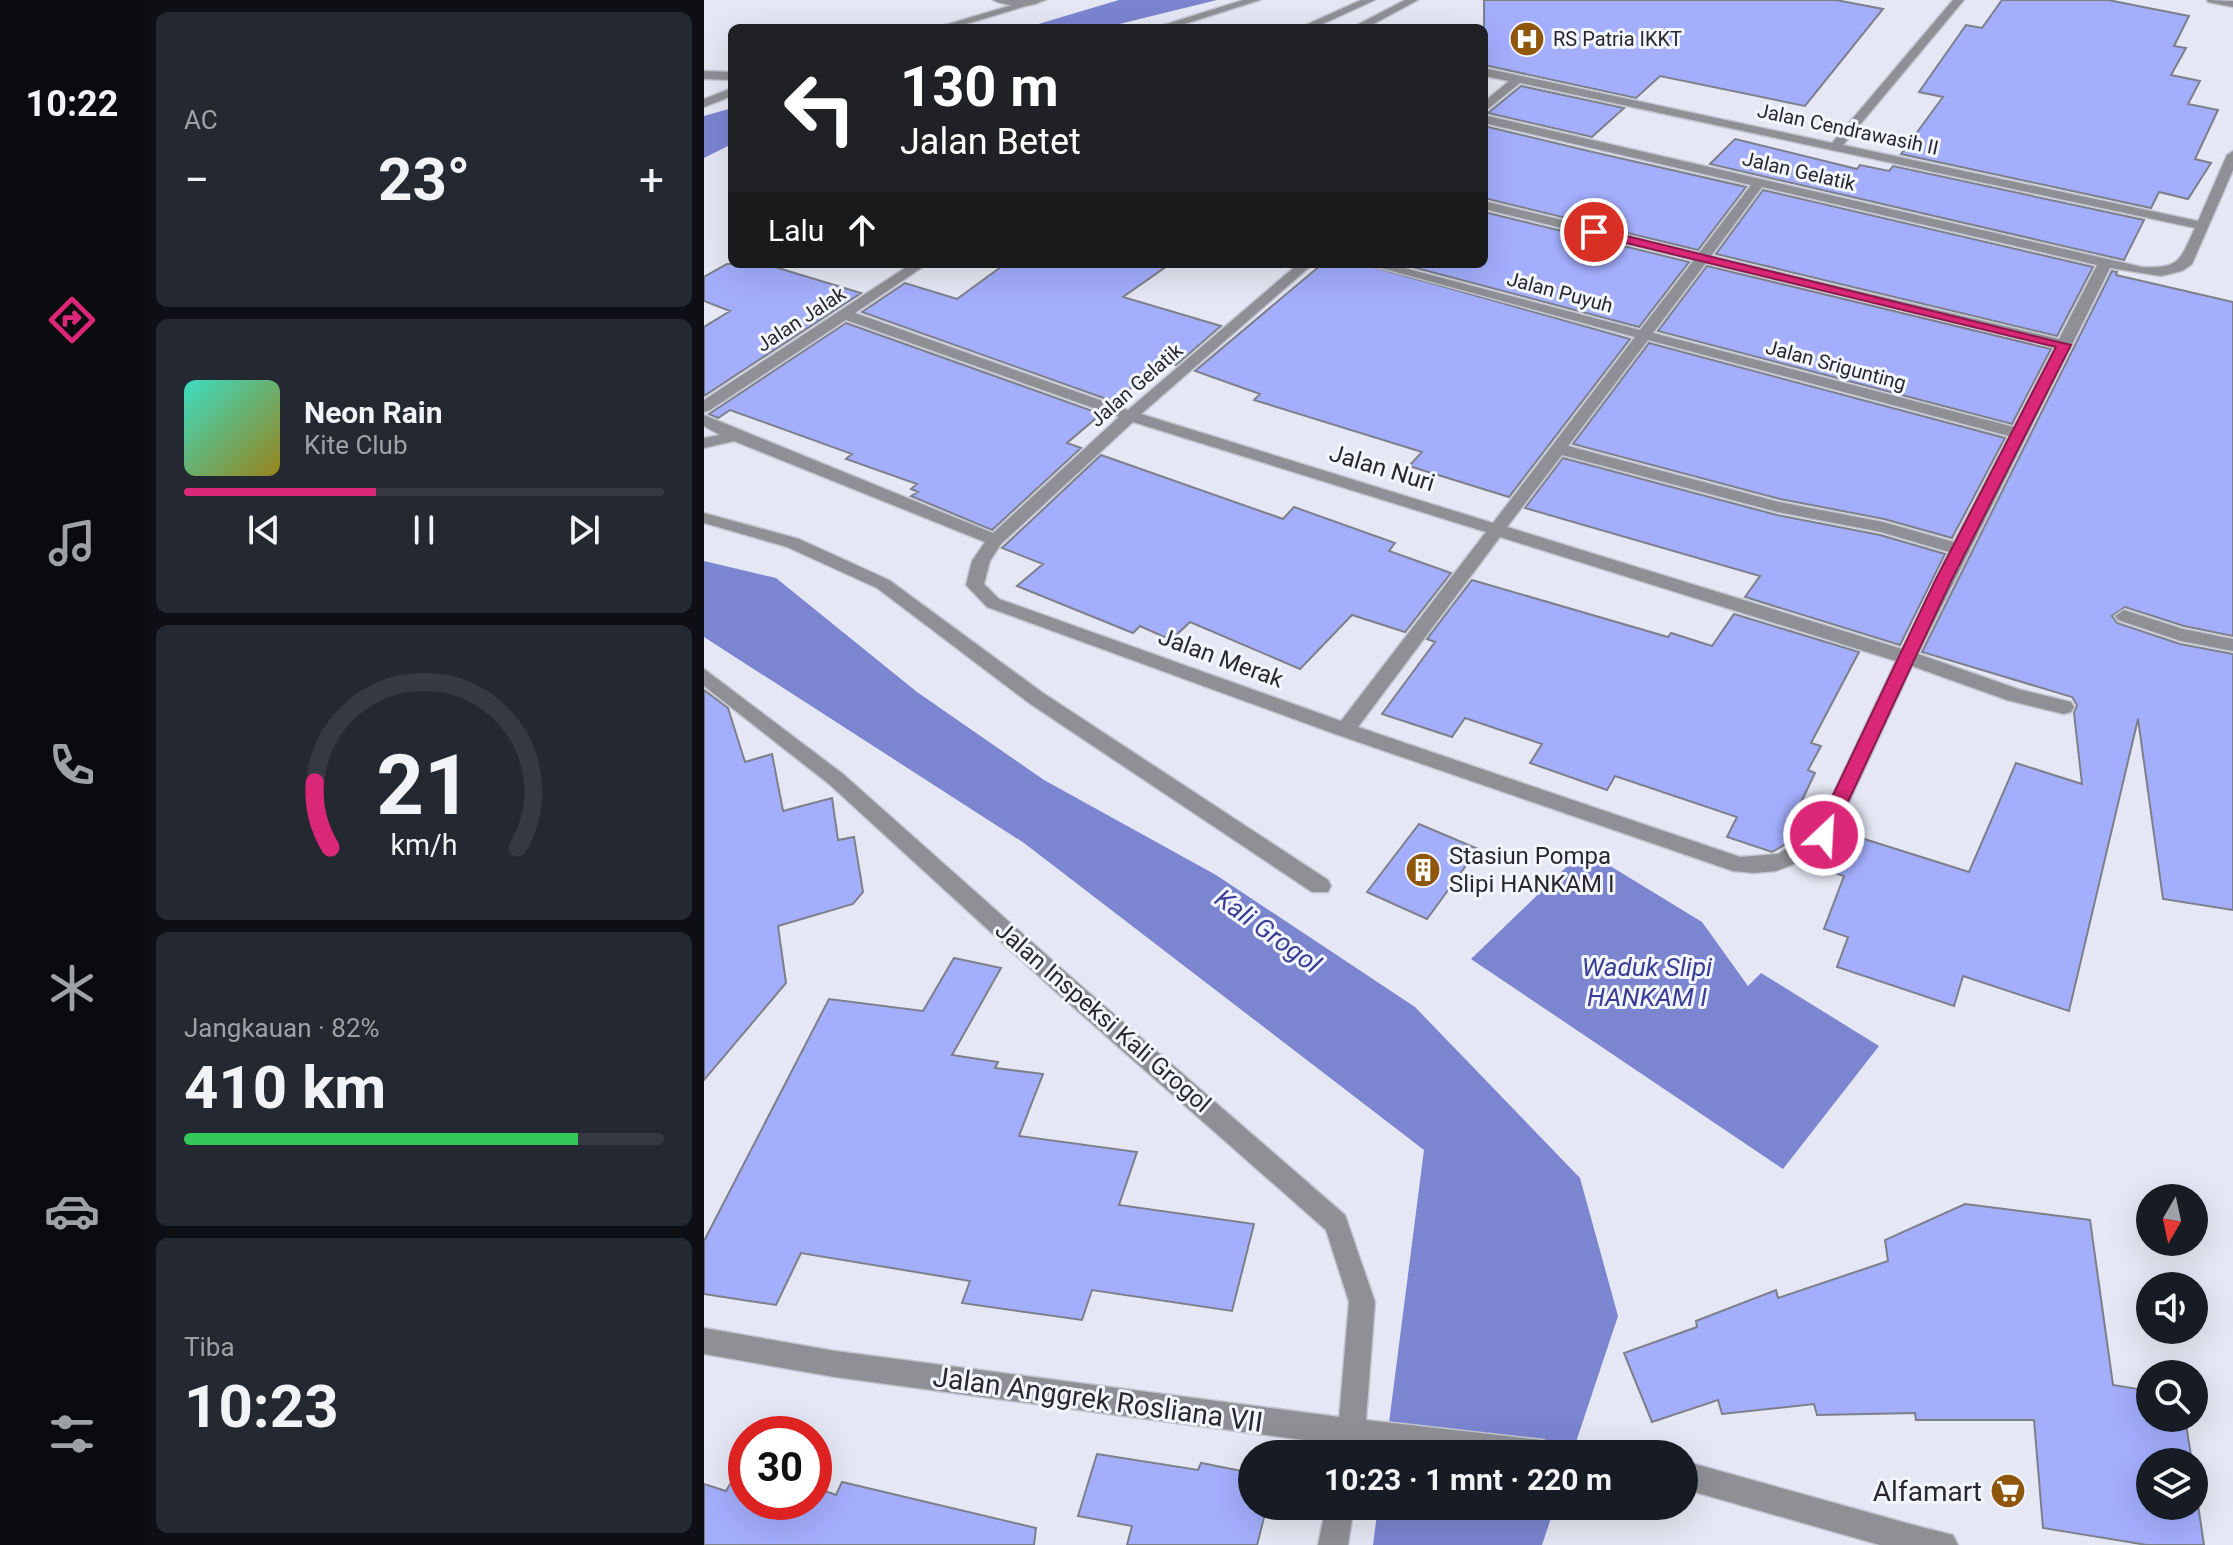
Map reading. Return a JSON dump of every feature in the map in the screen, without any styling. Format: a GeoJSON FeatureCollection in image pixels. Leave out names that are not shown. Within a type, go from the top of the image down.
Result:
{"type":"FeatureCollection","features":[{"type":"Feature","properties":{"kind":"street"},"geometry":{"type":"LineString","coordinates":[[998,0],[1038,1]]}},
{"type":"Feature","properties":{"kind":"street"},"geometry":{"type":"LineString","coordinates":[[1174,24],[1255,0]]}},
{"type":"Feature","properties":{"kind":"street"},"geometry":{"type":"LineString","coordinates":[[1326,24],[1370,0]]}},
{"type":"Feature","properties":{"kind":"street"},"geometry":{"type":"LineString","coordinates":[[1365,24],[1413,0]]}},
{"type":"Feature","properties":{"kind":"street"},"geometry":{"type":"LineString","coordinates":[[1836,146],[1959,0]]}},
{"type":"Feature","properties":{"kind":"street"},"geometry":{"type":"LineString","coordinates":[[2212,0],[2233,4]]}},
{"type":"Feature","properties":{"kind":"street"},"geometry":{"type":"LineString","coordinates":[[955,24],[1038,1]]}},
{"type":"Feature","properties":{"kind":"street","name":"Jalan Cendrawasih II"},"geometry":{"type":"LineString","coordinates":[[1488,73],[2204,226]]}},
{"type":"Feature","properties":{"kind":"street"},"geometry":{"type":"LineString","coordinates":[[704,75],[728,76]]}},
{"type":"Feature","properties":{"kind":"street"},"geometry":{"type":"LineString","coordinates":[[1488,105],[1518,79]]}},
{"type":"Feature","properties":{"kind":"street"},"geometry":{"type":"LineString","coordinates":[[704,103],[728,94]]}},
{"type":"Feature","properties":{"kind":"street","name":"Jalan Gelatik"},"geometry":{"type":"LineString","coordinates":[[1488,120],[2105,263]]}},
{"type":"Feature","properties":{"kind":"street"},"geometry":{"type":"LineString","coordinates":[[1906,657],[2105,263],[2142,271],[2179,269],[2187,261],[2204,226],[2233,155]]}},
{"type":"Feature","properties":{"kind":"street"},"geometry":{"type":"LineString","coordinates":[[1345,730],[1759,183]]}},
{"type":"Feature","properties":{"kind":"street"},"geometry":{"type":"LineString","coordinates":[[1488,206],[2064,345]]}},
{"type":"Feature","properties":{"kind":"street","name":"Jalan Jalak"},"geometry":{"type":"LineString","coordinates":[[704,407],[914,268]]}},
{"type":"Feature","properties":{"kind":"street","name":"Jalan Gelatik"},"geometry":{"type":"LineString","coordinates":[[995,540],[1130,416],[1301,268]]}},
{"type":"Feature","properties":{"kind":"street","name":"Jalan Puyuh"},"geometry":{"type":"LineString","coordinates":[[1388,268],[1644,335]]}},
{"type":"Feature","properties":{"kind":"street","name":"Jalan Nuri"},"geometry":{"type":"LineString","coordinates":[[846,315],[1130,416],[1906,657],[2014,695],[2064,707]]}},
{"type":"Feature","properties":{"kind":"street","name":"Jalan Srigunting"},"geometry":{"type":"LineString","coordinates":[[1644,335],[2018,433]]}},
{"type":"Feature","properties":{"kind":"street"},"geometry":{"type":"LineString","coordinates":[[704,420],[735,436],[995,540]]}},
{"type":"Feature","properties":{"kind":"street"},"geometry":{"type":"LineString","coordinates":[[704,443],[735,436]]}},
{"type":"Feature","properties":{"kind":"street"},"geometry":{"type":"LineString","coordinates":[[1560,449],[1778,507],[1883,527],[1959,549]]}},
{"type":"Feature","properties":{"kind":"street"},"geometry":{"type":"LineString","coordinates":[[704,518],[793,543],[883,584],[1049,707],[1320,886]]}},
{"type":"Feature","properties":{"kind":"street","name":"Jalan Merak"},"geometry":{"type":"LineString","coordinates":[[995,540],[981,561],[975,585],[993,603],[1345,730],[1740,865],[1771,866],[1794,858],[1824,835],[1906,657]]}},
{"type":"Feature","properties":{"kind":"street"},"geometry":{"type":"LineString","coordinates":[[2124,616],[2181,635],[2233,645]]}},
{"type":"Feature","properties":{"kind":"street","name":"Jalan Inspeksi Kali Grogol"},"geometry":{"type":"LineString","coordinates":[[704,676],[836,779],[1063,984],[1336,1223],[1362,1302],[1352,1440]]}},
{"type":"Feature","properties":{"kind":"street","name":"Jalan Anggrek Rosliana VII"},"geometry":{"type":"LineString","coordinates":[[704,1341],[1326,1440]]}},
{"type":"Feature","properties":{"kind":"street","name":"Jalan Anggrek Rosliana VII"},"geometry":{"type":"LineString","coordinates":[[1368,1440],[1383,1436],[1418,1440]]}},
{"type":"Feature","properties":{"kind":"street"},"geometry":{"type":"LineString","coordinates":[[1698,1479],[1926,1544]]}},
{"type":"Feature","properties":{"kind":"street"},"geometry":{"type":"LineString","coordinates":[[1333,1545],[1337,1520]]}},
{"type":"Feature","properties":{"kind":"water"},"geometry":{"type":"Polygon","coordinates":[[[1119,0],[1217,0],[1119,24],[1038,24],[1119,0]]]}},
{"type":"Feature","properties":{"kind":"water"},"geometry":{"type":"Polygon","coordinates":[[[728,109],[728,146],[704,158],[704,116],[728,109]]]}},
{"type":"Feature","properties":{"kind":"water","name":"Kali Grogol"},"geometry":{"type":"Polygon","coordinates":[[[704,561],[776,578],[917,692],[1044,780],[1216,875],[1415,1007],[1580,1178],[1618,1316],[1577,1440],[1387,1440],[1424,1150],[1024,843],[704,637],[704,561]]]}},
{"type":"Feature","properties":{"kind":"water","name":"Waduk Slipi HANKAM I"},"geometry":{"type":"Polygon","coordinates":[[[1584,850],[1702,922],[1748,986],[1761,973],[1879,1046],[1783,1169],[1471,959],[1584,850]]]}},
{"type":"Feature","properties":{"kind":"water"},"geometry":{"type":"Polygon","coordinates":[[[1376,1520],[1550,1520],[1542,1545],[1373,1545],[1376,1520]]]}},
{"type":"Feature","properties":{"kind":"building"},"geometry":{"type":"Polygon","coordinates":[[[1484,0],[1836,0],[1883,9],[1805,106],[1660,76],[1636,98],[1488,66],[1488,24],[1484,24],[1484,0]]]}},
{"type":"Feature","properties":{"kind":"building"},"geometry":{"type":"Polygon","coordinates":[[[2002,0],[2108,0],[2189,16],[2174,46],[2186,48],[2171,75],[2200,81],[2188,104],[2218,110],[2195,159],[2211,163],[2188,199],[2159,192],[2151,208],[1901,154],[1943,97],[1919,92],[1966,25],[1982,28],[2002,0]]]}},
{"type":"Feature","properties":{"kind":"building"},"geometry":{"type":"Polygon","coordinates":[[[1521,86],[1624,108],[1592,137],[1488,113],[1521,86]]]}},
{"type":"Feature","properties":{"kind":"building"},"geometry":{"type":"Polygon","coordinates":[[[1488,127],[1746,187],[1698,250],[1488,199],[1488,127]]]}},
{"type":"Feature","properties":{"kind":"building"},"geometry":{"type":"Polygon","coordinates":[[[1735,139],[1857,169],[1860,165],[1889,171],[1893,166],[2144,220],[2124,260],[1710,164],[1735,139]]]}},
{"type":"Feature","properties":{"kind":"building"},"geometry":{"type":"Polygon","coordinates":[[[1763,190],[2093,267],[2057,336],[1716,254],[1763,190]]]}},
{"type":"Feature","properties":{"kind":"building"},"geometry":{"type":"Polygon","coordinates":[[[1488,213],[1689,262],[1639,327],[1416,268],[1488,268],[1488,213]]]}},
{"type":"Feature","properties":{"kind":"building"},"geometry":{"type":"Polygon","coordinates":[[[727,264],[728,268],[778,268],[861,293],[704,396],[704,327],[730,311],[704,301],[704,277],[727,264]]]}},
{"type":"Feature","properties":{"kind":"building"},"geometry":{"type":"Polygon","coordinates":[[[1707,266],[2051,349],[2012,424],[1658,331],[1707,266]]]}},
{"type":"Feature","properties":{"kind":"building"},"geometry":{"type":"Polygon","coordinates":[[[1000,268],[1164,268],[1123,297],[1221,326],[1176,365],[1162,361],[1115,402],[862,312],[905,283],[957,299],[1000,268]]]}},
{"type":"Feature","properties":{"kind":"building"},"geometry":{"type":"Polygon","coordinates":[[[1317,268],[1377,268],[1630,339],[1509,497],[1409,466],[1422,452],[1254,400],[1260,394],[1195,371],[1317,268]]]}},
{"type":"Feature","properties":{"kind":"building"},"geometry":{"type":"Polygon","coordinates":[[[2112,271],[2117,272],[2116,275],[2233,302],[2233,636],[2184,626],[2125,607],[2112,616],[2117,623],[2180,644],[2233,654],[2233,910],[2163,899],[2138,719],[2069,1011],[1963,976],[1954,1006],[1837,967],[1848,937],[1824,929],[1844,876],[1805,863],[1833,843],[1839,831],[1969,872],[2016,763],[2082,784],[2074,713],[2077,705],[2072,697],[1922,652],[2112,271]]]}},
{"type":"Feature","properties":{"kind":"building"},"geometry":{"type":"Polygon","coordinates":[[[846,323],[1101,414],[1067,443],[1081,448],[992,530],[911,496],[918,492],[911,489],[917,484],[846,459],[852,454],[730,410],[718,418],[709,414],[846,323]]]}},
{"type":"Feature","properties":{"kind":"building"},"geometry":{"type":"Polygon","coordinates":[[[1649,343],[2005,438],[1952,538],[1884,519],[1780,499],[1573,444],[1649,343]]]}},
{"type":"Feature","properties":{"kind":"building"},"geometry":{"type":"Polygon","coordinates":[[[1101,455],[1283,519],[1294,507],[1395,543],[1389,551],[1451,573],[1405,632],[1352,615],[1300,669],[1190,622],[1171,640],[1140,626],[1133,633],[1017,586],[1043,564],[1002,548],[1101,455]]]}},
{"type":"Feature","properties":{"kind":"building"},"geometry":{"type":"Polygon","coordinates":[[[1563,458],[1777,515],[1880,535],[1945,554],[1900,645],[1745,597],[1760,576],[1525,508],[1563,458]]]}},
{"type":"Feature","properties":{"kind":"building"},"geometry":{"type":"Polygon","coordinates":[[[1472,580],[1668,637],[1671,633],[1712,646],[1734,614],[1859,652],[1811,743],[1821,746],[1808,770],[1815,773],[1794,817],[1816,824],[1814,828],[1772,852],[1727,837],[1737,817],[1615,776],[1607,790],[1530,763],[1542,744],[1465,718],[1452,737],[1382,714],[1435,642],[1427,639],[1472,580]]]}},
{"type":"Feature","properties":{"kind":"building"},"geometry":{"type":"Polygon","coordinates":[[[704,690],[728,708],[745,762],[772,754],[783,811],[832,798],[838,840],[854,837],[863,892],[853,904],[778,926],[786,983],[704,1080],[704,690]]]}},
{"type":"Feature","properties":{"kind":"building","name":"Stasiun Pompa Slipi HANKAM I"},"geometry":{"type":"Polygon","coordinates":[[[1419,824],[1478,849],[1427,919],[1367,892],[1419,824]]]}},
{"type":"Feature","properties":{"kind":"building"},"geometry":{"type":"Polygon","coordinates":[[[954,958],[1001,968],[952,1055],[998,1062],[995,1068],[1043,1074],[1019,1136],[1137,1152],[1119,1205],[1254,1224],[1232,1311],[1092,1290],[1082,1320],[962,1303],[970,1281],[801,1253],[776,1305],[704,1294],[704,1241],[829,999],[923,1011],[954,958]]]}},
{"type":"Feature","properties":{"kind":"building"},"geometry":{"type":"Polygon","coordinates":[[[1965,1204],[2090,1220],[2113,1385],[2136,1389],[2136,1432],[2187,1432],[2190,1448],[2136,1448],[2136,1520],[2200,1520],[2204,1545],[2147,1545],[2043,1528],[2034,1420],[1916,1420],[1915,1413],[1817,1415],[1814,1404],[1722,1414],[1718,1400],[1652,1422],[1624,1353],[1697,1327],[1696,1321],[1776,1290],[1778,1298],[1888,1261],[1885,1240],[1965,1204]]]}},
{"type":"Feature","properties":{"kind":"building"},"geometry":{"type":"Polygon","coordinates":[[[1097,1454],[1198,1470],[1201,1463],[1238,1470],[1238,1520],[1263,1520],[1257,1545],[1127,1545],[1132,1526],[1078,1516],[1097,1454]]]}},
{"type":"Feature","properties":{"kind":"building"},"geometry":{"type":"Polygon","coordinates":[[[842,1482],[1036,1528],[1034,1545],[704,1545],[704,1484],[726,1491],[728,1488],[728,1520],[832,1520],[832,1494],[836,1495],[842,1482]]]}},
{"type":"Feature","properties":{"kind":"place","name":"RS Patria IKKT"},"geometry":{"type":"Point","coordinates":[1527,39]}},
{"type":"Feature","properties":{"kind":"place","name":"Stasiun Pompa Slipi HANKAM I"},"geometry":{"type":"Point","coordinates":[1423,870]}},
{"type":"Feature","properties":{"kind":"place","name":"Alfamart"},"geometry":{"type":"Point","coordinates":[2008,1491]}},
{"type":"Feature","properties":{"kind":"route"},"geometry":{"type":"LineString","coordinates":[[1594,232],[2064,345],[1943,581],[1824,835]]}}]}
